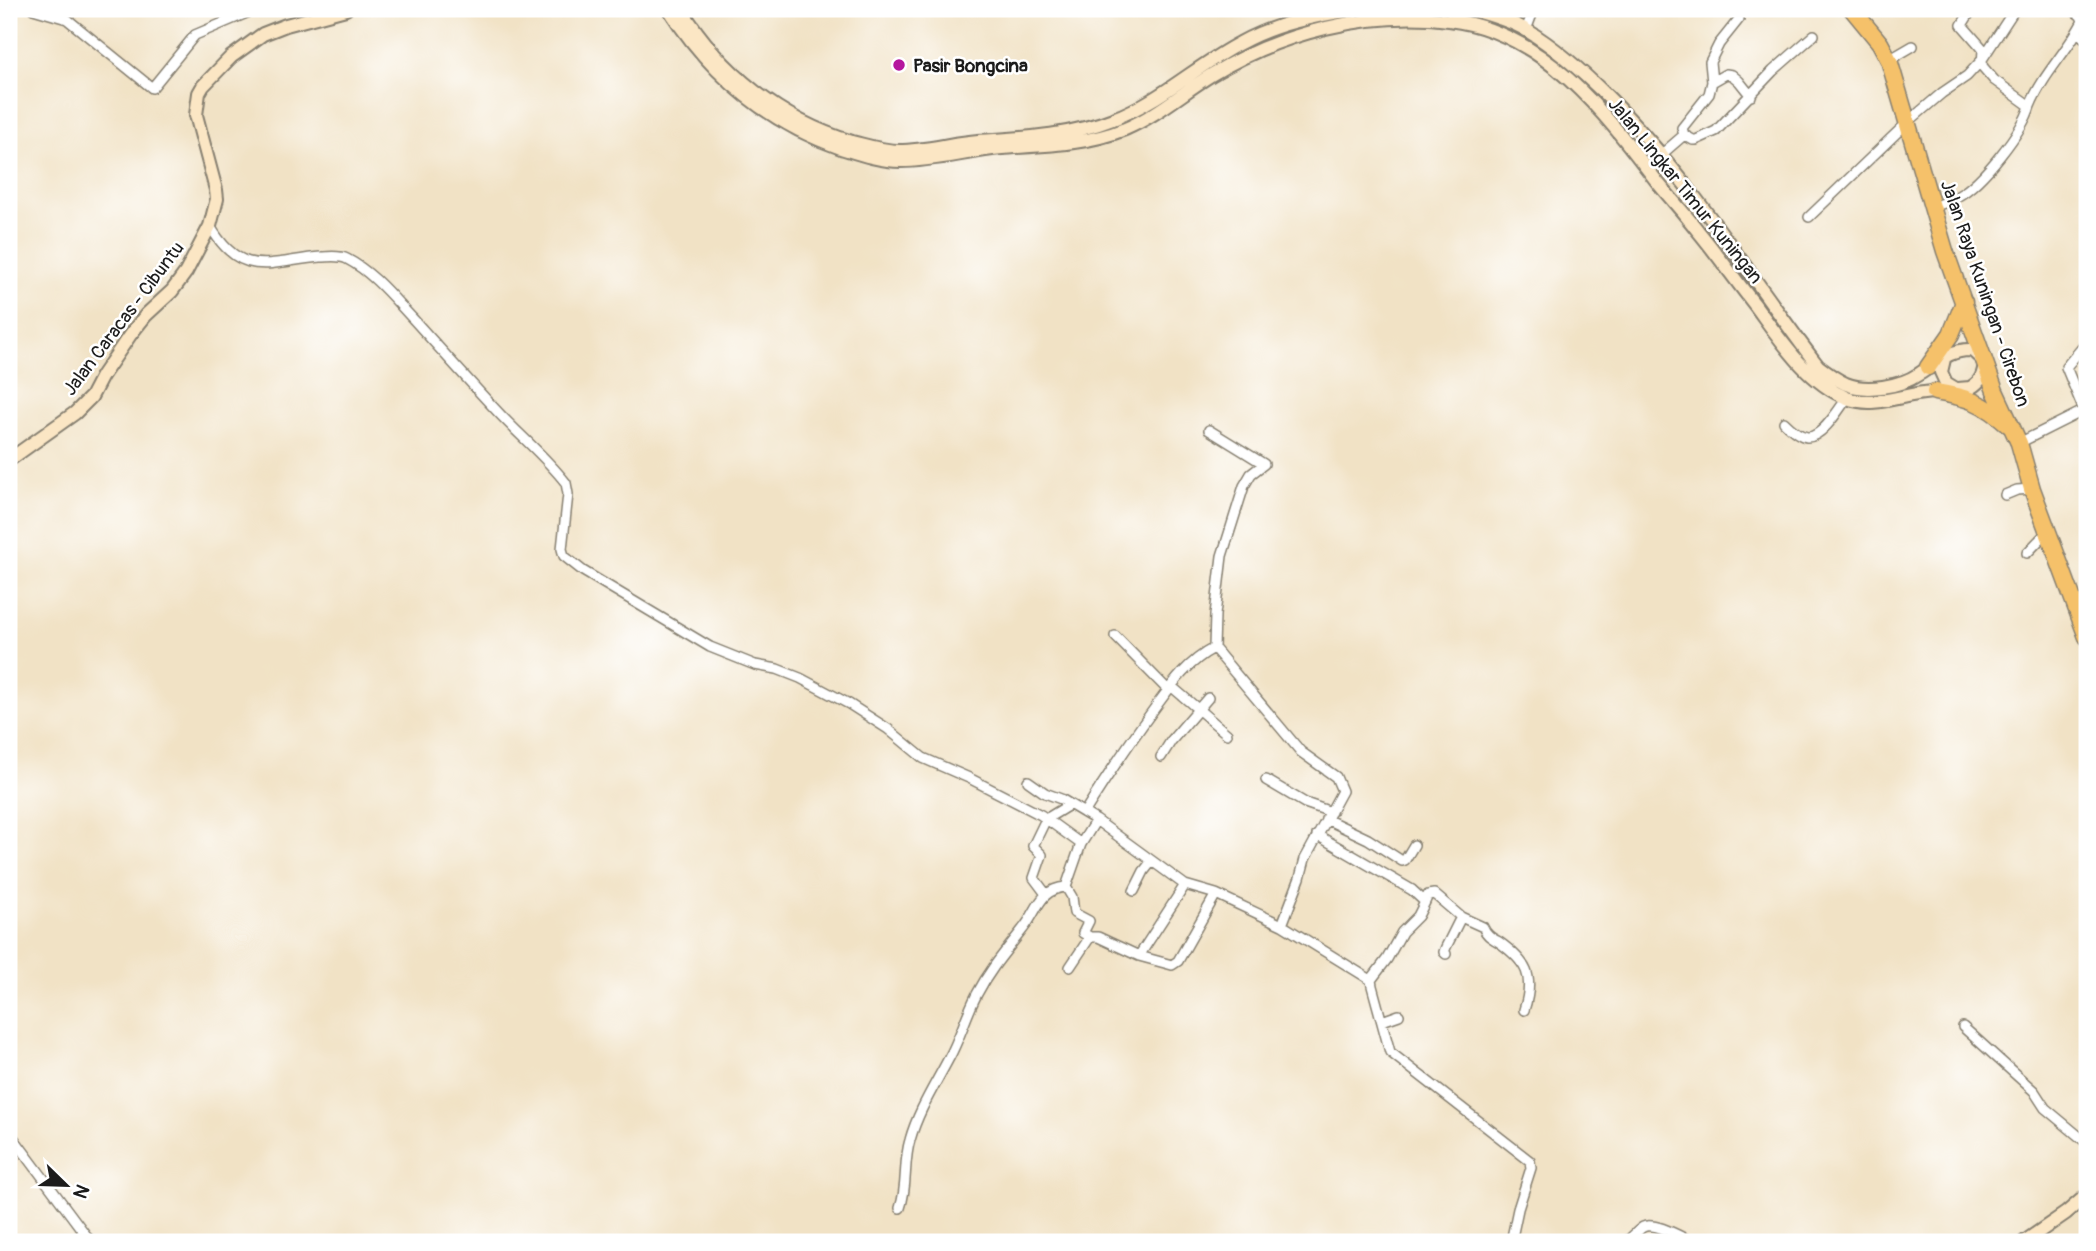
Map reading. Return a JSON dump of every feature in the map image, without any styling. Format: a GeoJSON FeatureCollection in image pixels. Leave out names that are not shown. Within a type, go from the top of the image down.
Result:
{"type":"FeatureCollection","features":[{"type":"Feature","properties":{"kind":"highway","name":"Jalan Raya Kuningan - Cirebon"},"geometry":{"type":"LineString","coordinates":[[1852,9],[1880,43],[1889,60],[1945,251],[1995,391],[2016,436],[2032,489],[2087,637]]}},
{"type":"Feature","properties":{"kind":"highway"},"geometry":{"type":"LineString","coordinates":[[1922,372],[1951,334],[1964,302]]}},
{"type":"Feature","properties":{"kind":"highway"},"geometry":{"type":"LineString","coordinates":[[1928,393],[1963,396],[1987,408],[2016,436]]}},
{"type":"Feature","properties":{"kind":"main road","name":"Jalan Caracas - Cibuntu"},"geometry":{"type":"LineString","coordinates":[[9,460],[75,414],[91,397],[130,335],[146,315],[172,291],[186,272],[211,226],[216,190],[196,115],[199,93],[203,86],[231,57],[263,34],[346,9]]}},
{"type":"Feature","properties":{"kind":"main road","name":"Jalan Lingkar Timur Kuningan"},"geometry":{"type":"LineString","coordinates":[[669,9],[683,32],[720,75],[775,119],[820,141],[858,154],[900,161],[974,151],[1077,143],[1097,138],[1128,128],[1212,74],[1274,43],[1325,29],[1371,20],[1424,18],[1485,27],[1532,49],[1578,89],[1615,128],[1802,365],[1816,378],[1847,398],[1866,403],[1970,388],[1978,384],[1984,373],[1985,362]]}},
{"type":"Feature","properties":{"kind":"main road"},"geometry":{"type":"LineString","coordinates":[[681,9],[728,68],[756,93],[828,135],[897,151],[921,150],[963,142],[1047,136],[1112,120],[1143,105],[1240,43],[1302,18],[1356,9]]}},
{"type":"Feature","properties":{"kind":"main road","name":"Jalan Lingkar Timur Kuningan"},"geometry":{"type":"LineString","coordinates":[[1468,9],[1497,17],[1526,30],[1546,43],[1588,78],[1639,129],[1695,198],[1818,366],[1830,376],[1848,385],[1878,388],[1889,386],[1922,372],[1945,355]]}},
{"type":"Feature","properties":{"kind":"main road"},"geometry":{"type":"LineString","coordinates":[[1956,389],[1946,383],[1941,372],[1945,355],[1972,350],[1985,362]]}},
{"type":"Feature","properties":{"kind":"main road"},"geometry":{"type":"LineString","coordinates":[[1922,372],[1928,393]]}},
{"type":"Feature","properties":{"kind":"main road"},"geometry":{"type":"LineString","coordinates":[[2024,1242],[2087,1195]]}},
{"type":"Feature","properties":{"kind":"street"},"geometry":{"type":"LineString","coordinates":[[33,9],[67,19],[152,88],[195,35],[252,9]]}},
{"type":"Feature","properties":{"kind":"street"},"geometry":{"type":"LineString","coordinates":[[1526,30],[1534,9]]}},
{"type":"Feature","properties":{"kind":"street"},"geometry":{"type":"LineString","coordinates":[[1972,9],[1962,25],[1983,49],[1982,66],[1994,80],[2030,106]]}},
{"type":"Feature","properties":{"kind":"street"},"geometry":{"type":"LineString","coordinates":[[1809,218],[1908,122],[1967,76],[1981,61],[2015,9]]}},
{"type":"Feature","properties":{"kind":"street"},"geometry":{"type":"LineString","coordinates":[[1933,207],[1960,196],[1979,180],[2010,142],[2027,117],[2051,67],[2083,21],[2072,9]]}},
{"type":"Feature","properties":{"kind":"street"},"geometry":{"type":"LineString","coordinates":[[1739,19],[1719,44],[1710,62],[1712,82],[1709,94],[1682,128],[1684,135],[1693,140],[1717,131],[1773,71],[1814,35]]}},
{"type":"Feature","properties":{"kind":"street"},"geometry":{"type":"LineString","coordinates":[[2077,32],[2087,40]]}},
{"type":"Feature","properties":{"kind":"street"},"geometry":{"type":"LineString","coordinates":[[1889,60],[1913,46]]}},
{"type":"Feature","properties":{"kind":"street"},"geometry":{"type":"LineString","coordinates":[[1712,82],[1726,74],[1732,75],[1751,96]]}},
{"type":"Feature","properties":{"kind":"street"},"geometry":{"type":"LineString","coordinates":[[1647,167],[1684,135]]}},
{"type":"Feature","properties":{"kind":"street"},"geometry":{"type":"LineString","coordinates":[[211,226],[220,242],[240,258],[253,263],[263,265],[344,257],[383,287],[566,483],[568,494],[562,549],[564,556],[583,571],[710,647],[755,665],[777,669],[821,689],[888,729],[923,758],[970,778],[1046,819],[1081,844]]}},
{"type":"Feature","properties":{"kind":"street"},"geometry":{"type":"LineString","coordinates":[[2016,436],[2086,413],[2066,367],[2087,342]]}},
{"type":"Feature","properties":{"kind":"street"},"geometry":{"type":"LineString","coordinates":[[1784,422],[1801,434],[1811,436],[1829,423],[1847,398]]}},
{"type":"Feature","properties":{"kind":"street"},"geometry":{"type":"LineString","coordinates":[[1209,429],[1264,464],[1251,474],[1244,486],[1222,556],[1214,648],[1301,752],[1336,778],[1342,792],[1305,859],[1282,925]]}},
{"type":"Feature","properties":{"kind":"street"},"geometry":{"type":"LineString","coordinates":[[2005,495],[2017,490],[2032,489]]}},
{"type":"Feature","properties":{"kind":"street"},"geometry":{"type":"LineString","coordinates":[[2027,553],[2049,530]]}},
{"type":"Feature","properties":{"kind":"street"},"geometry":{"type":"LineString","coordinates":[[1115,636],[1170,688],[1227,734]]}},
{"type":"Feature","properties":{"kind":"street"},"geometry":{"type":"LineString","coordinates":[[1084,813],[1138,730],[1170,688],[1200,655],[1214,648]]}},
{"type":"Feature","properties":{"kind":"street"},"geometry":{"type":"LineString","coordinates":[[1161,757],[1171,741],[1208,698]]}},
{"type":"Feature","properties":{"kind":"street"},"geometry":{"type":"LineString","coordinates":[[1266,780],[1402,861],[1414,845]]}},
{"type":"Feature","properties":{"kind":"street"},"geometry":{"type":"LineString","coordinates":[[1028,781],[1096,820],[1185,885],[1216,894],[1282,925],[1371,980],[1390,1052],[1530,1161],[1531,1168],[1511,1242]]}},
{"type":"Feature","properties":{"kind":"street"},"geometry":{"type":"LineString","coordinates":[[1046,894],[1034,878],[1042,855],[1033,846],[1046,819],[1069,805]]}},
{"type":"Feature","properties":{"kind":"street"},"geometry":{"type":"LineString","coordinates":[[1066,887],[1081,844],[1096,820]]}},
{"type":"Feature","properties":{"kind":"street"},"geometry":{"type":"LineString","coordinates":[[1317,835],[1412,890],[1425,902]]}},
{"type":"Feature","properties":{"kind":"street"},"geometry":{"type":"LineString","coordinates":[[1134,891],[1152,862]]}},
{"type":"Feature","properties":{"kind":"street"},"geometry":{"type":"LineString","coordinates":[[1139,956],[1185,885]]}},
{"type":"Feature","properties":{"kind":"street"},"geometry":{"type":"LineString","coordinates":[[900,1208],[905,1195],[905,1160],[910,1140],[920,1113],[951,1055],[976,995],[995,962],[1024,929],[1046,894],[1055,887],[1066,887]]}},
{"type":"Feature","properties":{"kind":"street"},"geometry":{"type":"LineString","coordinates":[[1066,887],[1072,897],[1074,913],[1089,921],[1083,933],[1139,956],[1175,964],[1216,894]]}},
{"type":"Feature","properties":{"kind":"street"},"geometry":{"type":"LineString","coordinates":[[1371,980],[1402,932],[1418,916],[1428,895],[1434,894],[1461,917],[1483,927],[1485,933],[1511,951],[1525,965],[1530,983],[1524,1010]]}},
{"type":"Feature","properties":{"kind":"street"},"geometry":{"type":"LineString","coordinates":[[1446,954],[1446,947],[1461,917]]}},
{"type":"Feature","properties":{"kind":"street"},"geometry":{"type":"LineString","coordinates":[[1070,967],[1090,937]]}},
{"type":"Feature","properties":{"kind":"street"},"geometry":{"type":"LineString","coordinates":[[1382,1021],[1399,1015]]}},
{"type":"Feature","properties":{"kind":"street"},"geometry":{"type":"LineString","coordinates":[[1963,1027],[2034,1091],[2045,1108],[2087,1143]]}},
{"type":"Feature","properties":{"kind":"street"},"geometry":{"type":"LineString","coordinates":[[9,1132],[91,1242]]}},
{"type":"Feature","properties":{"kind":"street"},"geometry":{"type":"LineString","coordinates":[[1626,1242],[1648,1226],[1664,1229],[1692,1242]]}},
{"type":"Feature","properties":{"kind":"place","name":"Pasir Bongcina"},"geometry":{"type":"Point","coordinates":[899,65]}}]}
